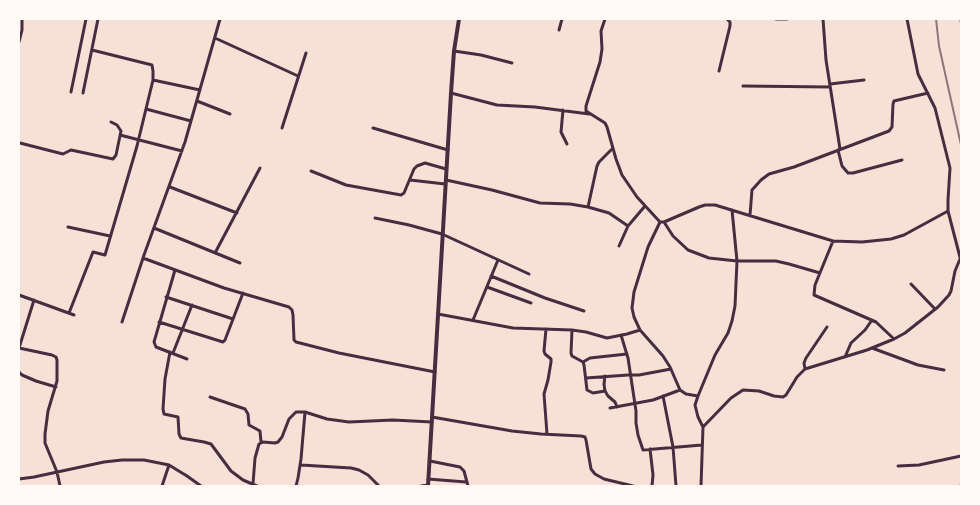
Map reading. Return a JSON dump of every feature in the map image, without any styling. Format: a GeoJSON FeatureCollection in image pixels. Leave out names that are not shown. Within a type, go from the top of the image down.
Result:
{"type":"FeatureCollection","features":[{"type":"Feature","properties":{"kind":"main road"},"geometry":{"type":"LineString","coordinates":[[428,485],[445,182],[454,51],[459,19]]}},
{"type":"Feature","properties":{"kind":"street"},"geometry":{"type":"LineString","coordinates":[[19,42],[22,30],[22,19]]}},
{"type":"Feature","properties":{"kind":"street"},"geometry":{"type":"LineString","coordinates":[[71,92],[86,19]]}},
{"type":"Feature","properties":{"kind":"street"},"geometry":{"type":"LineString","coordinates":[[83,93],[98,19]]}},
{"type":"Feature","properties":{"kind":"street"},"geometry":{"type":"LineString","coordinates":[[122,322],[143,258],[182,151],[220,19]]}},
{"type":"Feature","properties":{"kind":"street"},"geometry":{"type":"LineString","coordinates":[[559,30],[562,19]]}},
{"type":"Feature","properties":{"kind":"street"},"geometry":{"type":"LineString","coordinates":[[589,114],[586,111],[586,106],[600,62],[602,49],[601,31],[605,19]]}},
{"type":"Feature","properties":{"kind":"street"},"geometry":{"type":"LineString","coordinates":[[720,71],[730,26],[730,22],[727,19]]}},
{"type":"Feature","properties":{"kind":"street"},"geometry":{"type":"LineString","coordinates":[[776,19],[787,19]]}},
{"type":"Feature","properties":{"kind":"street"},"geometry":{"type":"LineString","coordinates":[[823,19],[826,60],[839,149],[844,168],[848,173],[853,173],[902,160]]}},
{"type":"Feature","properties":{"kind":"street"},"geometry":{"type":"LineString","coordinates":[[703,427],[731,398],[743,390],[759,391],[774,396],[783,397],[786,395],[797,377],[805,369],[872,348],[894,339],[936,309],[951,291],[954,271],[961,260],[948,211],[950,168],[936,108],[918,74],[906,19]]}},
{"type":"Feature","properties":{"kind":"street"},"geometry":{"type":"LineString","coordinates":[[215,38],[298,76]]}},
{"type":"Feature","properties":{"kind":"street"},"geometry":{"type":"LineString","coordinates":[[69,313],[93,252],[105,255],[138,140],[153,80],[152,65],[92,50]]}},
{"type":"Feature","properties":{"kind":"street"},"geometry":{"type":"LineString","coordinates":[[454,51],[481,55],[512,63]]}},
{"type":"Feature","properties":{"kind":"street"},"geometry":{"type":"LineString","coordinates":[[282,128],[306,53]]}},
{"type":"Feature","properties":{"kind":"street"},"geometry":{"type":"LineString","coordinates":[[153,80],[200,90]]}},
{"type":"Feature","properties":{"kind":"street"},"geometry":{"type":"LineString","coordinates":[[743,86],[830,86],[864,80]]}},
{"type":"Feature","properties":{"kind":"street"},"geometry":{"type":"LineString","coordinates":[[451,93],[497,105],[522,106],[589,114],[605,123],[622,175],[637,197],[688,250],[709,258],[737,261],[776,261],[820,273]]}},
{"type":"Feature","properties":{"kind":"street"},"geometry":{"type":"LineString","coordinates":[[750,215],[751,193],[761,180],[770,174],[794,167],[889,130],[892,127],[894,101],[928,93]]}},
{"type":"Feature","properties":{"kind":"street"},"geometry":{"type":"LineString","coordinates":[[197,101],[230,114]]}},
{"type":"Feature","properties":{"kind":"street"},"geometry":{"type":"LineString","coordinates":[[146,109],[191,121]]}},
{"type":"Feature","properties":{"kind":"street"},"geometry":{"type":"LineString","coordinates":[[562,110],[561,132],[567,144]]}},
{"type":"Feature","properties":{"kind":"street"},"geometry":{"type":"LineString","coordinates":[[20,143],[63,154],[71,150],[113,159],[116,155],[120,128],[111,122]]}},
{"type":"Feature","properties":{"kind":"street"},"geometry":{"type":"LineString","coordinates":[[373,128],[448,150]]}},
{"type":"Feature","properties":{"kind":"street"},"geometry":{"type":"LineString","coordinates":[[120,135],[182,151]]}},
{"type":"Feature","properties":{"kind":"street"},"geometry":{"type":"LineString","coordinates":[[588,207],[597,166],[613,148]]}},
{"type":"Feature","properties":{"kind":"street"},"geometry":{"type":"LineString","coordinates":[[311,171],[346,184],[400,195],[404,193],[417,166],[425,163],[446,170]]}},
{"type":"Feature","properties":{"kind":"street"},"geometry":{"type":"LineString","coordinates":[[215,253],[260,168]]}},
{"type":"Feature","properties":{"kind":"street"},"geometry":{"type":"LineString","coordinates":[[410,180],[445,182],[492,190],[540,203],[570,204],[588,207],[609,214],[628,226]]}},
{"type":"Feature","properties":{"kind":"street"},"geometry":{"type":"LineString","coordinates":[[170,187],[237,213]]}},
{"type":"Feature","properties":{"kind":"street"},"geometry":{"type":"LineString","coordinates":[[698,396],[686,394],[680,390],[671,369],[663,356],[640,330],[634,318],[632,308],[634,292],[648,247],[662,222],[705,205],[715,205],[833,241],[862,242],[897,237],[914,231],[948,211]]}},
{"type":"Feature","properties":{"kind":"street"},"geometry":{"type":"LineString","coordinates":[[619,246],[628,226],[644,206]]}},
{"type":"Feature","properties":{"kind":"street"},"geometry":{"type":"LineString","coordinates":[[701,486],[703,427],[696,412],[695,406],[715,355],[728,333],[735,306],[737,261],[732,210]]}},
{"type":"Feature","properties":{"kind":"street"},"geometry":{"type":"LineString","coordinates":[[375,218],[442,234],[529,274]]}},
{"type":"Feature","properties":{"kind":"street"},"geometry":{"type":"LineString","coordinates":[[68,227],[110,236]]}},
{"type":"Feature","properties":{"kind":"street"},"geometry":{"type":"LineString","coordinates":[[154,228],[240,263]]}},
{"type":"Feature","properties":{"kind":"street"},"geometry":{"type":"LineString","coordinates":[[833,241],[815,285],[815,297],[872,320],[882,326],[894,339]]}},
{"type":"Feature","properties":{"kind":"street"},"geometry":{"type":"LineString","coordinates":[[143,258],[224,288],[289,307],[292,310],[294,340],[296,342],[339,353],[435,372]]}},
{"type":"Feature","properties":{"kind":"street"},"geometry":{"type":"LineString","coordinates":[[473,320],[498,260]]}},
{"type":"Feature","properties":{"kind":"street"},"geometry":{"type":"LineString","coordinates":[[175,270],[154,338],[154,345],[187,359]]}},
{"type":"Feature","properties":{"kind":"street"},"geometry":{"type":"LineString","coordinates":[[491,276],[584,312]]}},
{"type":"Feature","properties":{"kind":"street"},"geometry":{"type":"LineString","coordinates":[[911,284],[936,309]]}},
{"type":"Feature","properties":{"kind":"street"},"geometry":{"type":"LineString","coordinates":[[487,287],[531,303]]}},
{"type":"Feature","properties":{"kind":"street"},"geometry":{"type":"LineString","coordinates":[[159,322],[223,342],[243,293]]}},
{"type":"Feature","properties":{"kind":"street"},"geometry":{"type":"LineString","coordinates":[[19,295],[74,314]]}},
{"type":"Feature","properties":{"kind":"street"},"geometry":{"type":"LineString","coordinates":[[166,296],[233,319]]}},
{"type":"Feature","properties":{"kind":"street"},"geometry":{"type":"LineString","coordinates":[[34,300],[19,348],[56,357],[58,364],[56,386],[48,411],[45,443],[57,472],[60,486]]}},
{"type":"Feature","properties":{"kind":"street"},"geometry":{"type":"LineString","coordinates":[[192,305],[172,353],[165,379],[164,414],[178,417],[179,434],[181,438],[198,440],[211,444],[231,471],[243,480],[258,486]]}},
{"type":"Feature","properties":{"kind":"street"},"geometry":{"type":"LineString","coordinates":[[438,314],[513,328],[572,330],[586,332],[602,337],[621,335],[640,330]]}},
{"type":"Feature","properties":{"kind":"street"},"geometry":{"type":"LineString","coordinates":[[845,357],[851,343],[872,320]]}},
{"type":"Feature","properties":{"kind":"street"},"geometry":{"type":"LineString","coordinates":[[805,369],[804,363],[806,358],[827,327]]}},
{"type":"Feature","properties":{"kind":"street"},"geometry":{"type":"LineString","coordinates":[[546,329],[544,351],[545,354],[551,359],[544,394],[547,434]]}},
{"type":"Feature","properties":{"kind":"street"},"geometry":{"type":"LineString","coordinates":[[572,330],[571,353],[574,358],[583,362],[587,390],[590,392],[606,391]]}},
{"type":"Feature","properties":{"kind":"street"},"geometry":{"type":"LineString","coordinates":[[621,335],[627,354],[635,404],[636,423],[643,450],[702,445]]}},
{"type":"Feature","properties":{"kind":"street"},"geometry":{"type":"LineString","coordinates":[[872,348],[918,365],[944,370]]}},
{"type":"Feature","properties":{"kind":"street"},"geometry":{"type":"LineString","coordinates":[[583,362],[590,358],[627,354]]}},
{"type":"Feature","properties":{"kind":"street"},"geometry":{"type":"LineString","coordinates":[[586,378],[647,374],[671,369]]}},
{"type":"Feature","properties":{"kind":"street"},"geometry":{"type":"LineString","coordinates":[[19,372],[22,375],[36,381],[56,386]]}},
{"type":"Feature","properties":{"kind":"street"},"geometry":{"type":"LineString","coordinates":[[605,376],[604,384],[606,391],[617,407]]}},
{"type":"Feature","properties":{"kind":"street"},"geometry":{"type":"LineString","coordinates":[[610,408],[635,404],[680,390]]}},
{"type":"Feature","properties":{"kind":"street"},"geometry":{"type":"LineString","coordinates":[[663,396],[673,447],[676,486]]}},
{"type":"Feature","properties":{"kind":"street"},"geometry":{"type":"LineString","coordinates":[[210,397],[245,409],[248,414],[249,425],[260,431],[261,442],[255,458],[253,484]]}},
{"type":"Feature","properties":{"kind":"street"},"geometry":{"type":"LineString","coordinates":[[261,442],[278,442],[293,414],[299,411],[327,419],[349,422],[432,420],[512,431],[581,436],[584,437],[588,446],[591,470],[595,474],[610,480],[633,486]]}},
{"type":"Feature","properties":{"kind":"street"},"geometry":{"type":"LineString","coordinates":[[296,486],[300,465],[305,412]]}},
{"type":"Feature","properties":{"kind":"street"},"geometry":{"type":"LineString","coordinates":[[650,449],[653,475],[652,486]]}},
{"type":"Feature","properties":{"kind":"street"},"geometry":{"type":"LineString","coordinates":[[898,466],[919,465],[961,456]]}},
{"type":"Feature","properties":{"kind":"street"},"geometry":{"type":"LineString","coordinates":[[19,479],[104,462],[144,460],[169,465],[201,486]]}},
{"type":"Feature","properties":{"kind":"street"},"geometry":{"type":"LineString","coordinates":[[428,479],[467,484],[464,471],[460,467],[430,460]]}},
{"type":"Feature","properties":{"kind":"street"},"geometry":{"type":"LineString","coordinates":[[162,486],[169,465]]}},
{"type":"Feature","properties":{"kind":"street"},"geometry":{"type":"LineString","coordinates":[[300,465],[351,468],[368,475],[379,486]]}},
{"type":"Feature","properties":{"kind":"street"},"geometry":{"type":"LineString","coordinates":[[421,486],[428,485]]}},
{"type":"Feature","properties":{"kind":"railway"},"geometry":{"type":"LineString","coordinates":[[936,19],[939,46],[961,145]]}},
{"type":"Feature","properties":{"kind":"railway"},"geometry":{"type":"LineString","coordinates":[[960,19],[961,23]]}}]}
